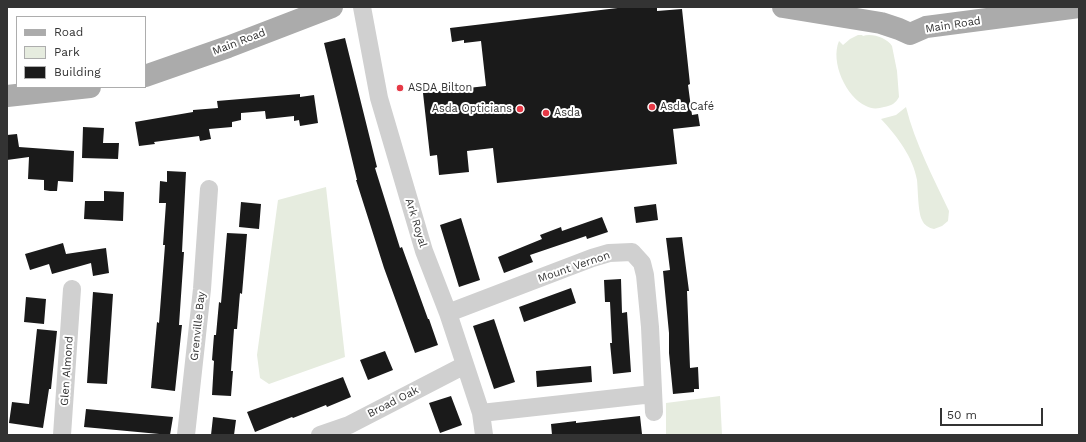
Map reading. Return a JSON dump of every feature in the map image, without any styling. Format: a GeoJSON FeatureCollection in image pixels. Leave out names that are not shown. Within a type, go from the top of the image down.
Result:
{"type":"FeatureCollection","features":[{"type":"Feature","properties":{"kind":"main road","name":"Main Road"},"geometry":{"type":"LineString","coordinates":[[146,76],[228,47],[332,7]]}},
{"type":"Feature","properties":{"kind":"main road","name":"Main Road"},"geometry":{"type":"LineString","coordinates":[[783,7],[881,23],[899,28],[910,34],[926,28],[1079,7]]}},
{"type":"Feature","properties":{"kind":"main road"},"geometry":{"type":"LineString","coordinates":[[7,96],[81,88]]}},
{"type":"Feature","properties":{"kind":"street","name":"Ark Royal"},"geometry":{"type":"LineString","coordinates":[[362,7],[379,98],[424,251],[448,313],[481,412],[484,435]]}},
{"type":"Feature","properties":{"kind":"street","name":"Grenville Bay"},"geometry":{"type":"LineString","coordinates":[[186,435],[202,289],[200,215],[209,189]]}},
{"type":"Feature","properties":{"kind":"street","name":"Mount Vernon"},"geometry":{"type":"LineString","coordinates":[[448,313],[592,258],[609,253],[632,252],[642,263],[645,275],[650,327],[654,412]]}},
{"type":"Feature","properties":{"kind":"street","name":"Glen Almond"},"geometry":{"type":"LineString","coordinates":[[62,435],[66,300]]}},
{"type":"Feature","properties":{"kind":"street","name":"Broad Oak"},"geometry":{"type":"LineString","coordinates":[[320,435],[350,430],[465,365]]}},
{"type":"Feature","properties":{"kind":"street"},"geometry":{"type":"LineString","coordinates":[[481,412],[653,394]]}},
{"type":"Feature","properties":{"kind":"green space"},"geometry":{"type":"Polygon","coordinates":[[[858,35],[871,35],[879,37],[890,43],[892,46],[897,71],[899,97],[895,103],[887,107],[870,108],[866,106],[852,95],[842,78],[838,68],[837,59],[839,41],[843,45],[858,35]]]}},
{"type":"Feature","properties":{"kind":"green space"},"geometry":{"type":"Polygon","coordinates":[[[906,107],[919,147],[949,211],[948,221],[942,226],[934,229],[925,225],[921,216],[917,180],[912,163],[904,147],[881,119],[896,115],[906,107]]]}},
{"type":"Feature","properties":{"kind":"green space"},"geometry":{"type":"Polygon","coordinates":[[[326,187],[345,357],[269,384],[260,378],[257,355],[278,200],[326,187]]]}},
{"type":"Feature","properties":{"kind":"green space"},"geometry":{"type":"Polygon","coordinates":[[[720,396],[722,435],[666,435],[666,403],[720,396]]]}},
{"type":"Feature","properties":{"kind":"building","name":"Asda"},"geometry":{"type":"Polygon","coordinates":[[[626,7],[657,7],[657,11],[682,9],[692,115],[698,114],[700,126],[673,129],[677,164],[497,183],[493,148],[467,151],[469,172],[439,175],[437,155],[430,156],[423,93],[486,86],[481,41],[464,43],[464,40],[452,42],[450,28],[626,7]]]}},
{"type":"Feature","properties":{"kind":"building"},"geometry":{"type":"Polygon","coordinates":[[[345,38],[377,167],[375,168],[400,248],[402,247],[438,345],[415,353],[384,268],[356,180],[324,43],[345,38]]]}},
{"type":"Feature","properties":{"kind":"building"},"geometry":{"type":"Polygon","coordinates":[[[300,94],[300,97],[314,95],[318,123],[300,126],[299,120],[294,121],[294,116],[266,119],[265,111],[241,113],[241,120],[232,122],[232,127],[209,129],[211,139],[200,141],[199,136],[154,142],[155,144],[139,146],[135,122],[193,112],[193,110],[218,108],[217,101],[300,94]]]}},
{"type":"Feature","properties":{"kind":"building"},"geometry":{"type":"Polygon","coordinates":[[[83,127],[104,128],[103,143],[119,143],[118,159],[82,158],[83,127]]]}},
{"type":"Feature","properties":{"kind":"building"},"geometry":{"type":"Polygon","coordinates":[[[17,134],[19,147],[74,151],[73,182],[58,181],[57,191],[50,191],[44,190],[44,180],[28,179],[29,157],[7,160],[7,135],[17,134]]]}},
{"type":"Feature","properties":{"kind":"building"},"geometry":{"type":"Polygon","coordinates":[[[167,171],[186,172],[182,252],[184,252],[179,325],[182,325],[175,391],[151,388],[157,322],[159,323],[165,245],[163,245],[166,203],[159,203],[160,181],[167,182],[167,171]]]}},
{"type":"Feature","properties":{"kind":"building"},"geometry":{"type":"Polygon","coordinates":[[[104,191],[124,192],[123,221],[84,219],[85,201],[104,201],[104,191]]]}},
{"type":"Feature","properties":{"kind":"building"},"geometry":{"type":"Polygon","coordinates":[[[241,202],[261,204],[259,229],[239,227],[241,202]]]}},
{"type":"Feature","properties":{"kind":"building"},"geometry":{"type":"Polygon","coordinates":[[[656,204],[658,220],[636,223],[634,207],[656,204]]]}},
{"type":"Feature","properties":{"kind":"building"},"geometry":{"type":"Polygon","coordinates":[[[602,217],[608,232],[587,239],[586,236],[530,255],[533,262],[504,273],[498,257],[542,239],[540,235],[561,227],[562,231],[602,217]]]}},
{"type":"Feature","properties":{"kind":"building"},"geometry":{"type":"Polygon","coordinates":[[[461,218],[480,280],[459,287],[440,225],[461,218]]]}},
{"type":"Feature","properties":{"kind":"building"},"geometry":{"type":"Polygon","coordinates":[[[227,233],[247,234],[242,294],[240,293],[237,329],[234,329],[231,396],[212,395],[214,335],[216,335],[219,302],[221,303],[227,233]]]}},
{"type":"Feature","properties":{"kind":"building"},"geometry":{"type":"Polygon","coordinates":[[[682,237],[689,291],[687,291],[690,368],[698,367],[699,389],[694,389],[694,392],[673,394],[663,271],[670,270],[666,238],[682,237]]]}},
{"type":"Feature","properties":{"kind":"building"},"geometry":{"type":"Polygon","coordinates":[[[63,243],[66,254],[106,248],[109,273],[93,276],[91,263],[52,274],[49,264],[30,270],[25,254],[63,243]]]}},
{"type":"Feature","properties":{"kind":"building"},"geometry":{"type":"Polygon","coordinates":[[[621,279],[622,313],[627,312],[631,372],[613,374],[610,343],[612,343],[610,302],[605,302],[604,280],[621,279]]]}},
{"type":"Feature","properties":{"kind":"building"},"geometry":{"type":"Polygon","coordinates":[[[571,288],[576,303],[524,322],[519,307],[571,288]]]}},
{"type":"Feature","properties":{"kind":"building"},"geometry":{"type":"Polygon","coordinates":[[[93,292],[113,294],[107,384],[87,383],[93,292]]]}},
{"type":"Feature","properties":{"kind":"building"},"geometry":{"type":"Polygon","coordinates":[[[26,297],[46,299],[44,324],[24,322],[26,297]]]}},
{"type":"Feature","properties":{"kind":"building"},"geometry":{"type":"Polygon","coordinates":[[[494,319],[515,382],[494,389],[473,326],[494,319]]]}},
{"type":"Feature","properties":{"kind":"building"},"geometry":{"type":"Polygon","coordinates":[[[37,329],[57,331],[51,389],[49,389],[43,428],[9,423],[12,402],[29,404],[37,329]]]}},
{"type":"Feature","properties":{"kind":"building"},"geometry":{"type":"Polygon","coordinates":[[[385,351],[393,370],[368,380],[360,360],[385,351]]]}},
{"type":"Feature","properties":{"kind":"building"},"geometry":{"type":"Polygon","coordinates":[[[591,366],[592,382],[537,387],[536,371],[591,366]]]}},
{"type":"Feature","properties":{"kind":"building"},"geometry":{"type":"Polygon","coordinates":[[[343,377],[351,397],[327,407],[326,405],[293,418],[292,417],[255,432],[247,412],[343,377]]]}},
{"type":"Feature","properties":{"kind":"building"},"geometry":{"type":"Polygon","coordinates":[[[451,396],[462,425],[440,433],[429,403],[451,396]]]}},
{"type":"Feature","properties":{"kind":"building"},"geometry":{"type":"Polygon","coordinates":[[[86,409],[173,417],[170,435],[84,427],[86,409]]]}},
{"type":"Feature","properties":{"kind":"building"},"geometry":{"type":"Polygon","coordinates":[[[640,416],[642,434],[552,435],[551,424],[576,421],[576,423],[640,416]]]}},
{"type":"Feature","properties":{"kind":"building"},"geometry":{"type":"Polygon","coordinates":[[[213,417],[236,420],[234,435],[211,435],[213,417]]]}},
{"type":"Feature","properties":{"kind":"place","name":"ASDA Bilton"},"geometry":{"type":"Point","coordinates":[400,88]}},
{"type":"Feature","properties":{"kind":"place","name":"Asda Café"},"geometry":{"type":"Point","coordinates":[652,107]}},
{"type":"Feature","properties":{"kind":"place","name":"Asda Opticians"},"geometry":{"type":"Point","coordinates":[520,109]}},
{"type":"Feature","properties":{"kind":"place","name":"Asda"},"geometry":{"type":"Point","coordinates":[546,113]}}]}
